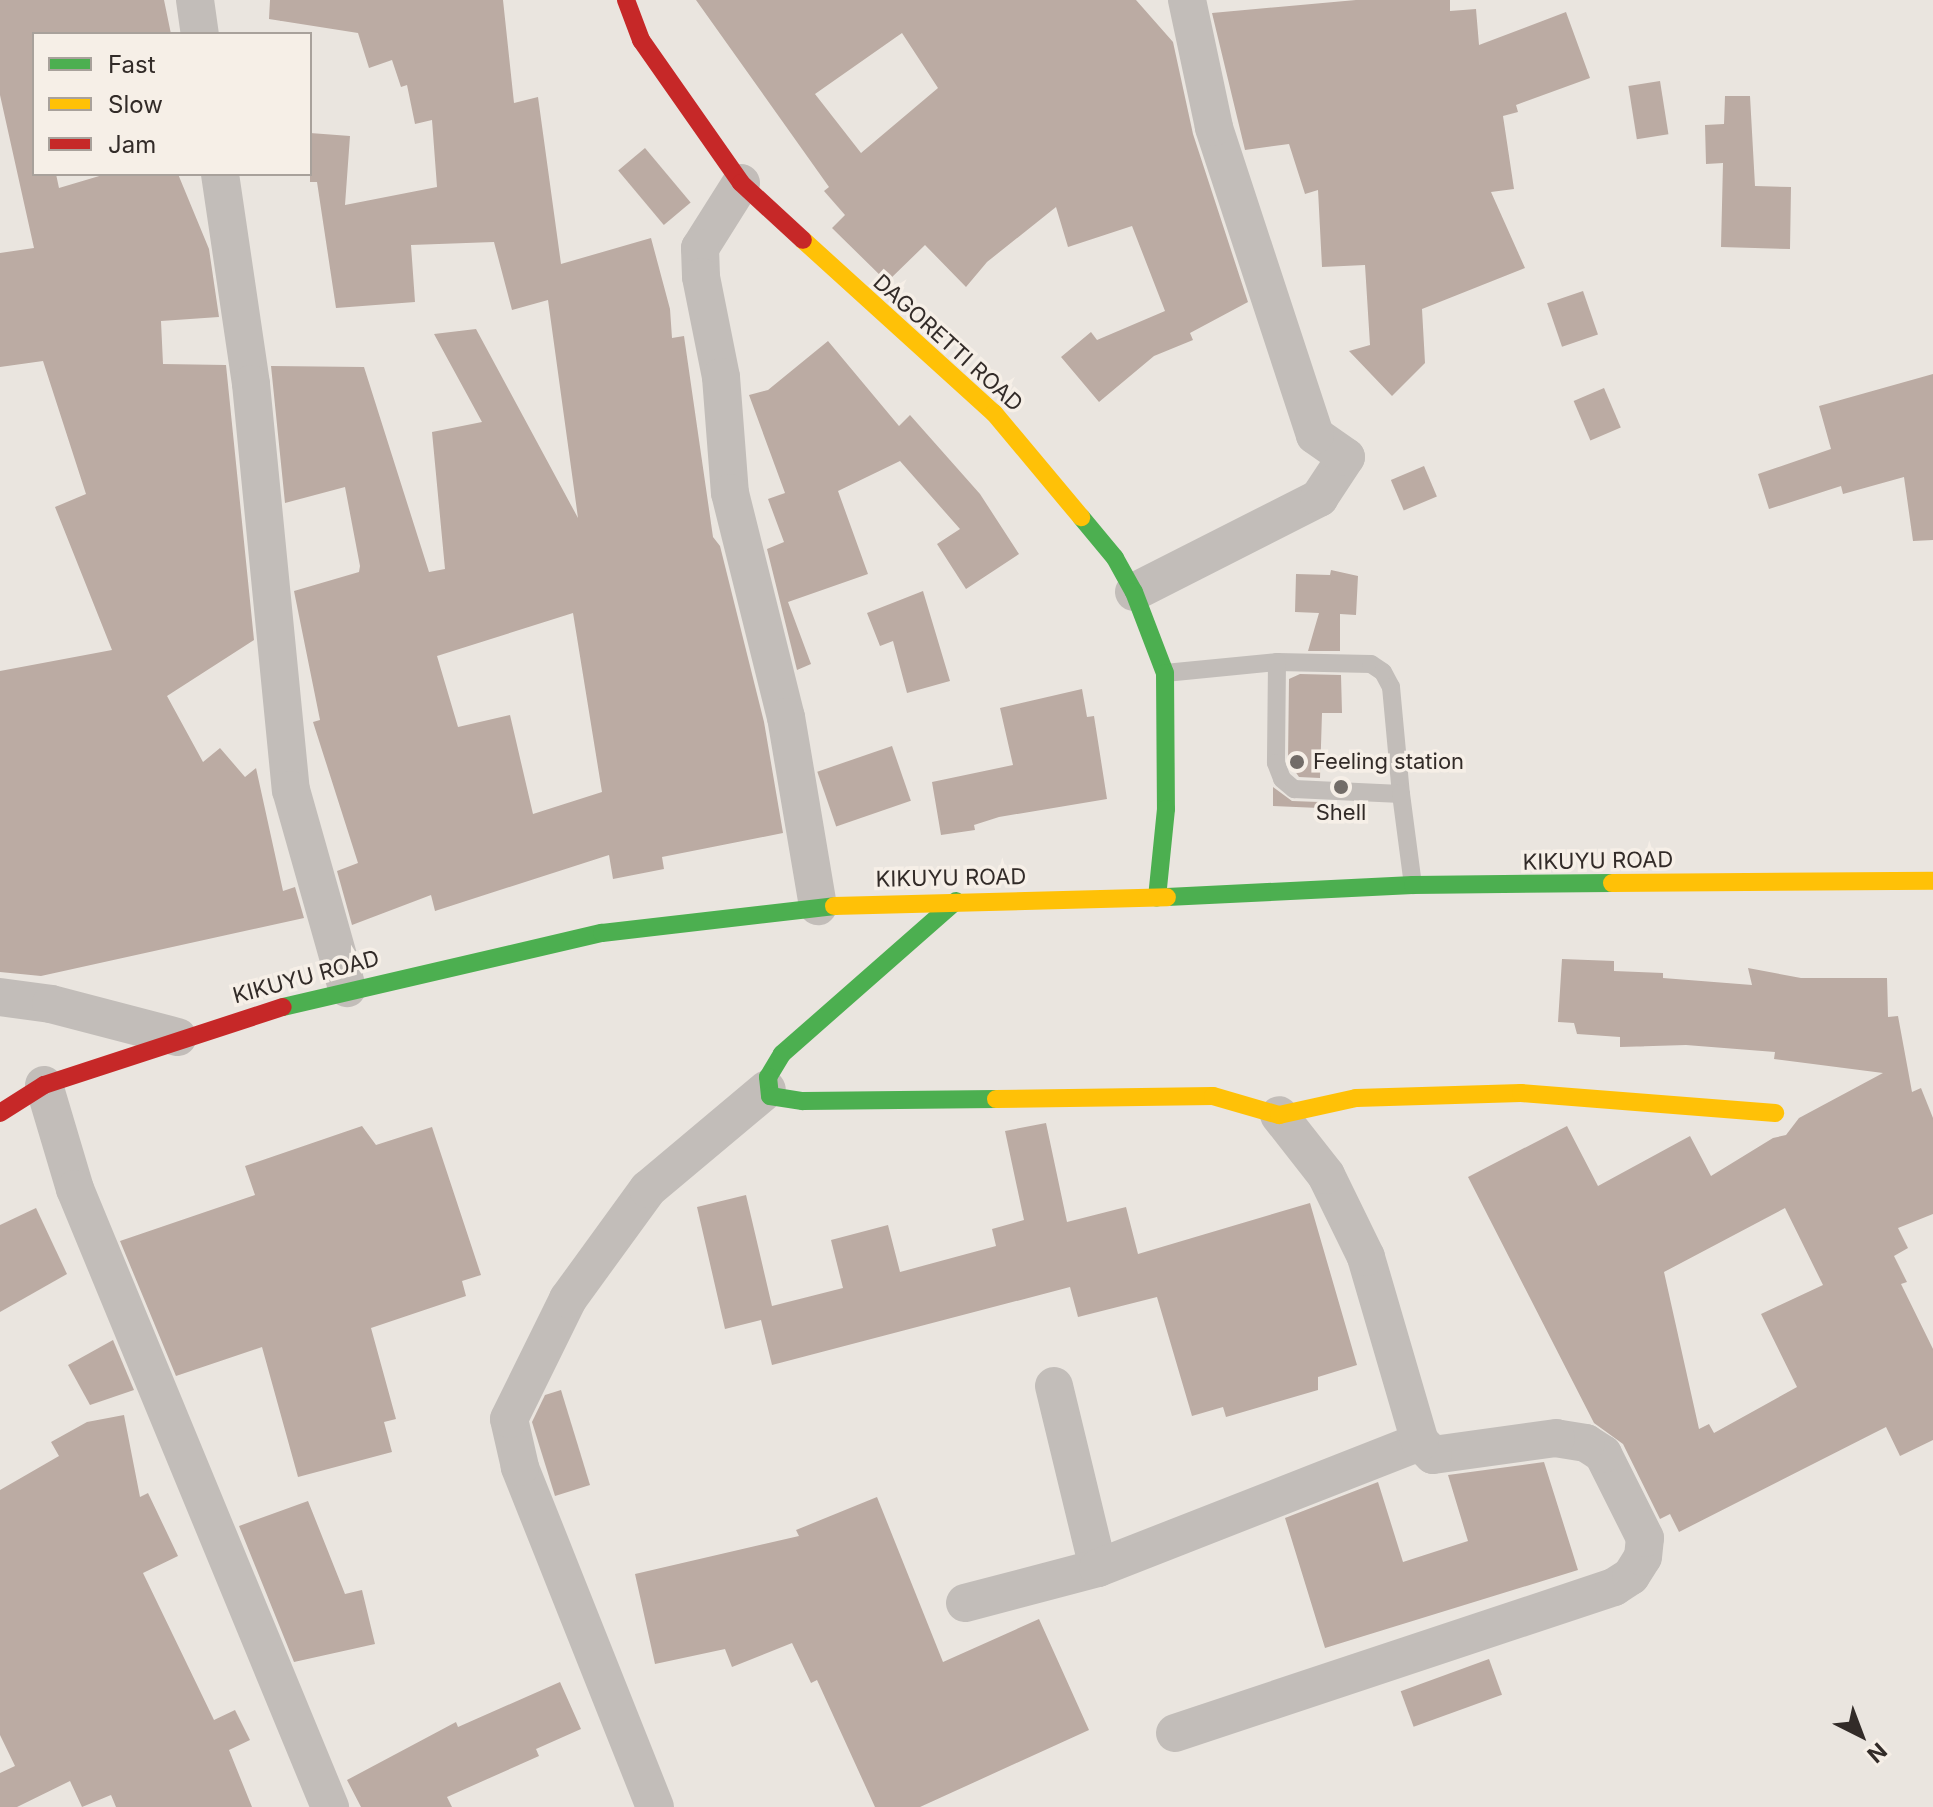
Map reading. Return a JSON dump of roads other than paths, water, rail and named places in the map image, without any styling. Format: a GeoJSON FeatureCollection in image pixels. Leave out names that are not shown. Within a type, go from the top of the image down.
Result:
{"type":"FeatureCollection","features":[{"type":"Feature","properties":{"kind":"main road","name":"DAGORETTI ROAD"},"geometry":{"type":"LineString","coordinates":[[626,0],[641,40],[741,183],[994,413],[1081,514],[1134,592],[1165,673],[1166,809],[1157,898]]}},
{"type":"Feature","properties":{"kind":"main road","name":"KIKUYU ROAD"},"geometry":{"type":"LineString","coordinates":[[0,1113],[44,1085],[178,1037],[347,988],[602,933],[818,906],[1157,898],[1413,885],[1933,881]]}},
{"type":"Feature","properties":{"kind":"main road"},"geometry":{"type":"LineString","coordinates":[[956,901],[782,1054],[767,1089],[775,1100],[1213,1096],[1279,1115],[1356,1098],[1521,1093],[1775,1113]]}},
{"type":"Feature","properties":{"kind":"street"},"geometry":{"type":"LineString","coordinates":[[195,0],[200,32]]}},
{"type":"Feature","properties":{"kind":"street"},"geometry":{"type":"LineString","coordinates":[[1134,592],[1319,498],[1346,457],[1315,435],[1214,127],[1187,0]]}},
{"type":"Feature","properties":{"kind":"street"},"geometry":{"type":"LineString","coordinates":[[220,176],[251,384],[291,790],[347,988]]}},
{"type":"Feature","properties":{"kind":"street"},"geometry":{"type":"LineString","coordinates":[[741,183],[700,248],[701,277],[721,377],[730,493],[786,717],[818,906]]}},
{"type":"Feature","properties":{"kind":"street"},"geometry":{"type":"LineString","coordinates":[[0,997],[51,1004],[178,1037]]}},
{"type":"Feature","properties":{"kind":"street"},"geometry":{"type":"LineString","coordinates":[[44,1085],[75,1189],[330,1807]]}},
{"type":"Feature","properties":{"kind":"street"},"geometry":{"type":"LineString","coordinates":[[655,1807],[520,1467],[509,1419],[568,1299],[648,1189],[767,1089]]}},
{"type":"Feature","properties":{"kind":"street"},"geometry":{"type":"LineString","coordinates":[[1175,1733],[1614,1587],[1631,1576],[1643,1557],[1645,1538],[1603,1454],[1586,1443],[1556,1438],[1433,1455],[1420,1442],[1366,1257],[1326,1175],[1279,1115]]}},
{"type":"Feature","properties":{"kind":"street"},"geometry":{"type":"LineString","coordinates":[[1054,1386],[1098,1568]]}},
{"type":"Feature","properties":{"kind":"street"},"geometry":{"type":"LineString","coordinates":[[965,1603],[1098,1568],[1420,1442]]}},
{"type":"Feature","properties":{"kind":"lane"},"geometry":{"type":"LineString","coordinates":[[1165,673],[1277,662],[1371,664],[1383,672],[1391,687],[1413,885]]}},
{"type":"Feature","properties":{"kind":"lane"},"geometry":{"type":"LineString","coordinates":[[1277,662],[1276,763],[1282,779],[1294,789],[1401,794]]}},
{"type":"Feature","properties":{"kind":"place","name":"Feeling station"},"geometry":{"type":"Point","coordinates":[1297,762]}},
{"type":"Feature","properties":{"kind":"place","name":"Shell"},"geometry":{"type":"Point","coordinates":[1341,787]}}]}
